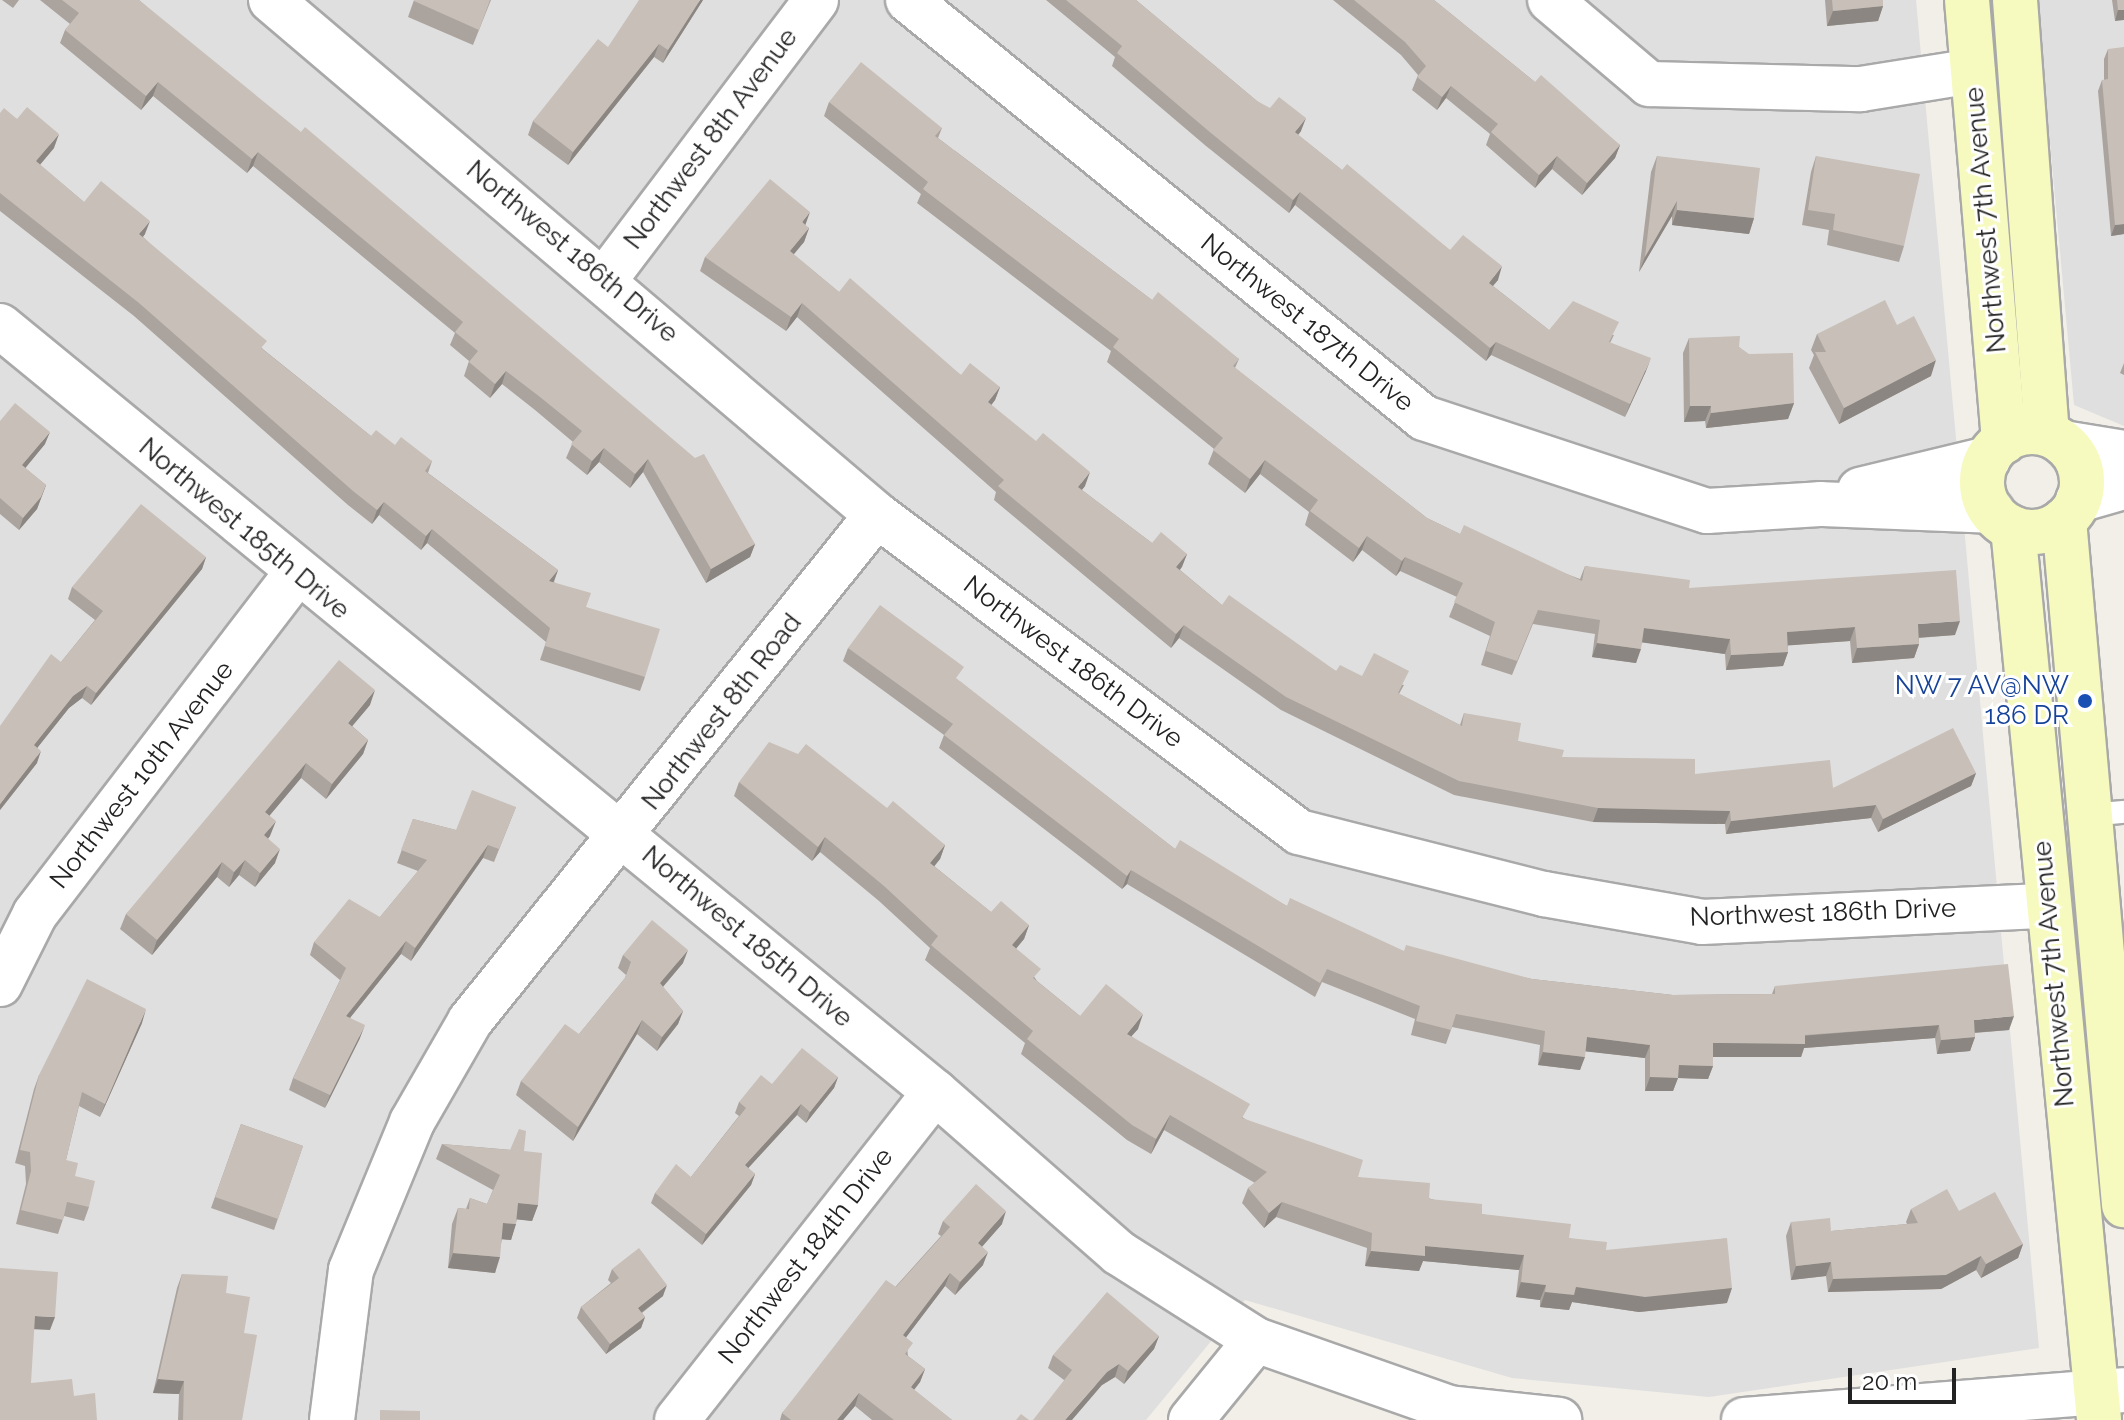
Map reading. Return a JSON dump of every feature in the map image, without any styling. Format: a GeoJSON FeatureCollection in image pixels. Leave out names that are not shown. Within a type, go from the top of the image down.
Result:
{"type":"FeatureCollection","features":[{"type":"Feature","properties":{"kind":"street","name":"Northwest 8th Avenue"},"geometry":{"type":"LineString","coordinates":[[606,278],[816,0]]}},
{"type":"Feature","properties":{"kind":"street","name":"Northwest 187th Drive"},"geometry":{"type":"LineString","coordinates":[[908,0],[1424,418],[1707,511],[1820,504],[2003,519]]}},
{"type":"Feature","properties":{"kind":"street"},"geometry":{"type":"LineString","coordinates":[[1550,0],[1649,84],[1861,89],[1973,71]]}},
{"type":"Feature","properties":{"kind":"street","name":"Northwest 7th Avenue"},"geometry":{"type":"LineString","coordinates":[[1967,0],[1996,450]]}},
{"type":"Feature","properties":{"kind":"street","name":"Northwest 7th Avenue"},"geometry":{"type":"LineString","coordinates":[[2015,0],[2055,439]]}},
{"type":"Feature","properties":{"kind":"street","name":"Northwest 186th Drive"},"geometry":{"type":"LineString","coordinates":[[280,3],[606,278],[877,515],[1299,832],[1544,894],[1702,922],[2047,906]]}},
{"type":"Feature","properties":{"kind":"street","name":"Northwest 185th Drive"},"geometry":{"type":"LineString","coordinates":[[0,326],[297,573],[625,836],[935,1092],[1119,1253],[1256,1340],[1449,1408],[1559,1420]]}},
{"type":"Feature","properties":{"kind":"street"},"geometry":{"type":"LineString","coordinates":[[2055,439],[2079,465],[2071,510]]}},
{"type":"Feature","properties":{"kind":"street"},"geometry":{"type":"LineString","coordinates":[[2124,453],[2055,439],[1996,450],[1982,478],[2003,519],[2042,531],[2071,510],[2124,487]]}},
{"type":"Feature","properties":{"kind":"street","name":"Northwest 187th Drive"},"geometry":{"type":"LineString","coordinates":[[1820,504],[1996,450]]}},
{"type":"Feature","properties":{"kind":"street","name":"Northwest 7th Avenue"},"geometry":{"type":"LineString","coordinates":[[2071,510],[2106,814],[2124,1205]]}},
{"type":"Feature","properties":{"kind":"street","name":"Northwest 8th Road"},"geometry":{"type":"LineString","coordinates":[[332,1420],[351,1270],[412,1122],[470,1021],[625,836],[877,515]]}},
{"type":"Feature","properties":{"kind":"street","name":"Northwest 7th Avenue"},"geometry":{"type":"LineString","coordinates":[[2003,519],[2106,1401]]}},
{"type":"Feature","properties":{"kind":"street","name":"Northwest 10th Avenue"},"geometry":{"type":"LineString","coordinates":[[0,984],[35,914],[297,573]]}},
{"type":"Feature","properties":{"kind":"street","name":"Northwest 184th Drive"},"geometry":{"type":"LineString","coordinates":[[677,1420],[935,1092]]}},
{"type":"Feature","properties":{"kind":"street"},"geometry":{"type":"LineString","coordinates":[[1191,1420],[1256,1340]]}},
{"type":"Feature","properties":{"kind":"street"},"geometry":{"type":"LineString","coordinates":[[1744,1420],[2106,1401]]}},
{"type":"Feature","properties":{"kind":"shaded area"},"geometry":{"type":"Polygon","coordinates":[[[0,0],[1916,0],[2039,1348],[1709,1397],[1512,1378],[1245,1300],[1146,1420],[0,1420],[0,0]]]}},
{"type":"Feature","properties":{"kind":"shaded area"},"geometry":{"type":"Polygon","coordinates":[[[2037,0],[2124,0],[2124,426],[2074,405],[2037,0]]]}},
{"type":"Feature","properties":{"kind":"building"},"geometry":{"type":"Polygon","coordinates":[[[62,0],[139,0],[301,132],[305,127],[695,458],[704,454],[755,544],[711,569],[648,459],[635,474],[604,448],[592,461],[571,444],[582,431],[506,371],[495,384],[469,362],[478,351],[455,332],[463,322],[258,152],[252,159],[158,82],[146,96],[65,30],[79,13],[62,0]]]}},
{"type":"Feature","properties":{"kind":"building"},"geometry":{"type":"Polygon","coordinates":[[[414,0],[490,0],[479,30],[414,0]]]}},
{"type":"Feature","properties":{"kind":"building"},"geometry":{"type":"Polygon","coordinates":[[[639,0],[700,0],[668,50],[659,44],[573,152],[533,121],[598,39],[608,47],[639,0]]]}},
{"type":"Feature","properties":{"kind":"building"},"geometry":{"type":"Polygon","coordinates":[[[1066,0],[1136,0],[1257,101],[1270,108],[1279,97],[1306,118],[1295,132],[1342,170],[1347,164],[1450,250],[1463,235],[1502,266],[1489,283],[1549,330],[1573,301],[1619,322],[1609,342],[1651,358],[1630,404],[1496,342],[1490,348],[1300,192],[1293,200],[1211,133],[1117,53],[1122,46],[1066,0]]]}},
{"type":"Feature","properties":{"kind":"building"},"geometry":{"type":"Polygon","coordinates":[[[1354,0],[1434,0],[1535,82],[1541,75],[1620,145],[1587,183],[1557,156],[1539,175],[1491,132],[1498,124],[1451,86],[1442,97],[1417,77],[1426,66],[1405,42],[1354,0]]]}},
{"type":"Feature","properties":{"kind":"building"},"geometry":{"type":"Polygon","coordinates":[[[1832,0],[1883,0],[1883,6],[1833,11],[1832,0]]]}},
{"type":"Feature","properties":{"kind":"building"},"geometry":{"type":"Polygon","coordinates":[[[2117,0],[2124,0],[2124,10],[2118,10],[2117,0]]]}},
{"type":"Feature","properties":{"kind":"building"},"geometry":{"type":"Polygon","coordinates":[[[2124,47],[2124,224],[2115,225],[2102,80],[2108,79],[2108,49],[2124,47]]]}},
{"type":"Feature","properties":{"kind":"building"},"geometry":{"type":"Polygon","coordinates":[[[861,62],[942,128],[935,136],[1152,300],[1158,292],[1239,359],[1233,366],[1427,518],[1460,534],[1464,525],[1582,581],[1585,566],[1690,580],[1689,588],[1956,570],[1960,621],[1918,624],[1919,644],[1857,648],[1855,627],[1787,632],[1788,652],[1731,655],[1730,639],[1644,628],[1641,649],[1597,643],[1600,620],[1538,610],[1517,661],[1486,651],[1495,622],[1454,602],[1463,583],[1405,557],[1402,561],[1367,536],[1359,548],[1310,511],[1318,500],[1265,460],[1250,479],[1213,450],[1223,438],[1113,347],[1119,339],[923,189],[928,182],[829,102],[861,62]]]}},
{"type":"Feature","properties":{"kind":"building"},"geometry":{"type":"Polygon","coordinates":[[[27,107],[59,134],[36,161],[84,202],[101,181],[150,221],[139,234],[267,341],[261,348],[371,436],[376,430],[395,445],[401,437],[432,461],[425,471],[558,570],[549,581],[591,593],[586,607],[660,629],[645,677],[545,646],[550,628],[432,529],[426,536],[384,502],[377,510],[139,303],[0,193],[0,113],[4,108],[17,119],[27,107]]]}},
{"type":"Feature","properties":{"kind":"building"},"geometry":{"type":"Polygon","coordinates":[[[1657,156],[1760,168],[1754,218],[1677,210],[1677,201],[1645,257],[1657,156]]]}},
{"type":"Feature","properties":{"kind":"building"},"geometry":{"type":"Polygon","coordinates":[[[1816,156],[1920,174],[1904,246],[1833,230],[1835,214],[1808,210],[1816,156]]]}},
{"type":"Feature","properties":{"kind":"building"},"geometry":{"type":"Polygon","coordinates":[[[770,179],[810,212],[802,222],[809,228],[790,251],[839,292],[850,278],[961,375],[970,363],[1000,387],[988,402],[1036,441],[1043,433],[1090,472],[1078,487],[1152,543],[1161,532],[1187,554],[1176,567],[1222,605],[1229,595],[1336,671],[1340,665],[1362,676],[1374,653],[1409,671],[1398,693],[1462,726],[1464,713],[1521,723],[1518,741],[1564,750],[1562,757],[1695,759],[1695,774],[1830,760],[1833,788],[1953,728],[1976,773],[1883,819],[1876,805],[1731,821],[1730,811],[1598,808],[1459,781],[1286,697],[1184,625],[1176,634],[998,486],[1004,480],[802,303],[791,317],[705,257],[770,179]]]}},
{"type":"Feature","properties":{"kind":"building"},"geometry":{"type":"Polygon","coordinates":[[[1885,300],[1897,325],[1914,316],[1936,360],[1844,408],[1815,352],[1826,352],[1817,334],[1885,300]]]}},
{"type":"Feature","properties":{"kind":"building"},"geometry":{"type":"Polygon","coordinates":[[[1740,336],[1739,347],[1749,354],[1793,353],[1794,403],[1711,413],[1711,406],[1690,406],[1689,338],[1740,336]]]}},
{"type":"Feature","properties":{"kind":"building"},"geometry":{"type":"Polygon","coordinates":[[[15,403],[50,432],[22,465],[46,485],[41,497],[23,518],[0,498],[0,421],[15,403]]]}},
{"type":"Feature","properties":{"kind":"building"},"geometry":{"type":"Polygon","coordinates":[[[141,504],[206,557],[96,693],[87,686],[73,696],[34,745],[41,751],[0,804],[0,726],[51,654],[61,662],[103,611],[72,587],[141,504]]]}},
{"type":"Feature","properties":{"kind":"building"},"geometry":{"type":"Polygon","coordinates":[[[880,605],[964,667],[956,678],[1175,849],[1180,840],[1287,906],[1290,898],[1404,951],[1406,945],[1532,979],[1673,995],[1775,994],[1775,986],[2008,964],[2014,1016],[1974,1020],[1975,1037],[1941,1040],[1939,1025],[1805,1035],[1805,1044],[1713,1043],[1713,1066],[1679,1065],[1678,1078],[1650,1077],[1650,1045],[1587,1037],[1585,1057],[1543,1052],[1545,1031],[1456,1014],[1451,1030],[1416,1021],[1420,1006],[1327,969],[1320,983],[1131,870],[1127,876],[944,735],[953,724],[848,648],[880,605]]]}},
{"type":"Feature","properties":{"kind":"building"},"geometry":{"type":"Polygon","coordinates":[[[339,660],[375,690],[348,723],[368,740],[332,784],[306,763],[265,812],[276,821],[264,835],[280,849],[260,873],[245,860],[234,872],[222,862],[157,940],[126,914],[339,660]]]}},
{"type":"Feature","properties":{"kind":"building"},"geometry":{"type":"Polygon","coordinates":[[[769,742],[798,754],[806,744],[887,808],[893,801],[945,845],[930,863],[991,912],[1001,901],[1029,925],[1012,945],[1041,969],[1033,978],[1080,1016],[1106,984],[1143,1014],[1127,1034],[1250,1104],[1242,1118],[1363,1160],[1358,1177],[1430,1183],[1429,1199],[1482,1204],[1482,1214],[1571,1224],[1569,1238],[1607,1242],[1606,1250],[1727,1238],[1732,1288],[1645,1297],[1576,1287],[1574,1295],[1545,1292],[1546,1285],[1521,1282],[1524,1255],[1425,1246],[1425,1256],[1371,1251],[1372,1233],[1282,1202],[1269,1213],[1248,1188],[1267,1172],[1170,1115],[1156,1139],[1132,1125],[1027,1039],[1033,1031],[931,945],[938,936],[884,886],[825,837],[818,847],[739,782],[769,742]]]}},
{"type":"Feature","properties":{"kind":"building"},"geometry":{"type":"Polygon","coordinates":[[[472,790],[516,807],[499,849],[488,845],[415,948],[406,941],[346,1016],[365,1025],[330,1095],[293,1078],[346,968],[314,942],[349,899],[380,917],[427,860],[401,850],[413,819],[456,830],[472,790]]]}},
{"type":"Feature","properties":{"kind":"building"},"geometry":{"type":"Polygon","coordinates":[[[652,920],[688,950],[660,983],[683,1011],[662,1037],[642,1020],[578,1127],[521,1081],[565,1024],[579,1034],[625,978],[631,962],[623,955],[652,920]]]}},
{"type":"Feature","properties":{"kind":"building"},"geometry":{"type":"Polygon","coordinates":[[[87,979],[146,1009],[105,1104],[82,1092],[66,1160],[78,1163],[75,1176],[95,1181],[89,1207],[67,1202],[63,1220],[21,1210],[31,1171],[30,1152],[20,1150],[39,1075],[87,979]]]}},
{"type":"Feature","properties":{"kind":"building"},"geometry":{"type":"Polygon","coordinates":[[[802,1048],[838,1077],[810,1112],[801,1104],[745,1165],[755,1174],[706,1234],[655,1193],[676,1164],[691,1177],[746,1108],[739,1102],[761,1075],[772,1084],[802,1048]]]}},
{"type":"Feature","properties":{"kind":"building"},"geometry":{"type":"Polygon","coordinates":[[[241,1124],[303,1146],[278,1219],[215,1197],[241,1124]]]}},
{"type":"Feature","properties":{"kind":"building"},"geometry":{"type":"Polygon","coordinates":[[[519,1129],[526,1131],[524,1151],[542,1153],[538,1205],[518,1203],[516,1224],[503,1223],[500,1257],[453,1253],[458,1208],[469,1209],[470,1198],[487,1204],[500,1175],[442,1144],[510,1150],[519,1129]]]}},
{"type":"Feature","properties":{"kind":"building"},"geometry":{"type":"Polygon","coordinates":[[[976,1184],[1006,1211],[978,1243],[988,1252],[960,1282],[950,1273],[903,1335],[913,1343],[905,1354],[925,1369],[911,1387],[952,1420],[894,1420],[859,1393],[837,1420],[791,1420],[782,1413],[886,1280],[896,1287],[950,1227],[943,1221],[976,1184]]]}},
{"type":"Feature","properties":{"kind":"building"},"geometry":{"type":"Polygon","coordinates":[[[1947,1189],[1959,1211],[1995,1192],[2023,1244],[1986,1264],[1981,1256],[1946,1275],[1833,1279],[1831,1262],[1796,1266],[1791,1222],[1830,1218],[1831,1231],[1918,1223],[1911,1209],[1947,1189]]]}},
{"type":"Feature","properties":{"kind":"building"},"geometry":{"type":"Polygon","coordinates":[[[639,1248],[667,1285],[638,1308],[645,1317],[610,1344],[581,1307],[619,1278],[612,1269],[639,1248]]]}},
{"type":"Feature","properties":{"kind":"building"},"geometry":{"type":"Polygon","coordinates":[[[0,1268],[58,1272],[55,1317],[35,1316],[31,1383],[72,1379],[74,1396],[95,1393],[97,1420],[0,1420],[0,1268]]]}},
{"type":"Feature","properties":{"kind":"building"},"geometry":{"type":"Polygon","coordinates":[[[182,1274],[228,1276],[226,1293],[250,1297],[244,1333],[257,1335],[242,1420],[183,1420],[184,1381],[158,1379],[182,1274]]]}},
{"type":"Feature","properties":{"kind":"building"},"geometry":{"type":"Polygon","coordinates":[[[1107,1292],[1159,1336],[1128,1371],[1119,1364],[1107,1372],[1065,1420],[1033,1420],[1072,1370],[1053,1355],[1107,1292]]]}},
{"type":"Feature","properties":{"kind":"building"},"geometry":{"type":"Polygon","coordinates":[[[380,1410],[420,1411],[420,1420],[380,1420],[380,1410]]]}},
{"type":"Feature","properties":{"kind":"place","name":"NW 7 AV@NW 186 DR"},"geometry":{"type":"Point","coordinates":[2085,701]}}]}
